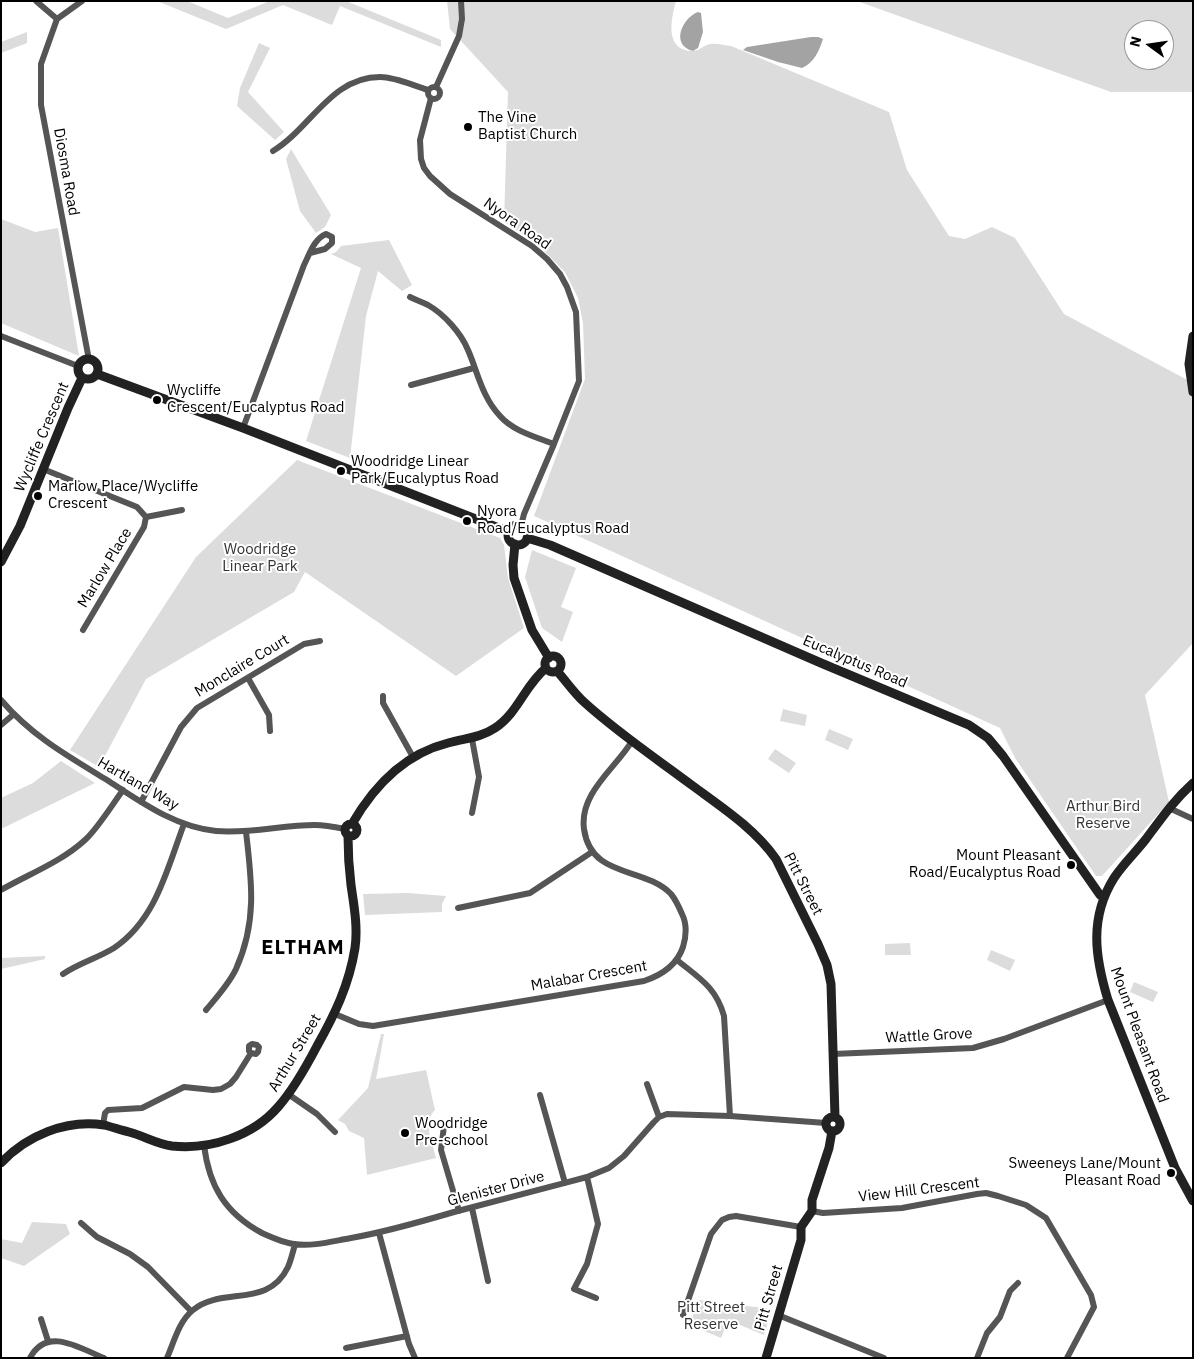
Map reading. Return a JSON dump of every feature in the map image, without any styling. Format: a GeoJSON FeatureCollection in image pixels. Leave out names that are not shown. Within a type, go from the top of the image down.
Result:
{"type":"FeatureCollection","features":[{"type":"Feature","properties":{"kind":"street"},"geometry":{"type":"LineString","coordinates":[[36,1],[58,19],[82,1]]}},
{"type":"Feature","properties":{"kind":"street"},"geometry":{"type":"LineString","coordinates":[[436,87],[459,36],[462,19],[461,1]]}},
{"type":"Feature","properties":{"kind":"street","name":"Diosma Road"},"geometry":{"type":"LineString","coordinates":[[58,19],[40,64],[41,105],[90,360]]}},
{"type":"Feature","properties":{"kind":"street"},"geometry":{"type":"LineString","coordinates":[[273,151],[284,144],[331,96],[350,83],[381,77],[428,90],[436,87]]}},
{"type":"Feature","properties":{"kind":"street"},"geometry":{"type":"LineString","coordinates":[[428,90],[431,98],[437,98],[440,95],[439,89],[436,87]]}},
{"type":"Feature","properties":{"kind":"street","name":"Nyora Road"},"geometry":{"type":"LineString","coordinates":[[431,98],[419,148],[421,159],[430,176],[450,194],[532,246],[560,274],[572,300],[577,325],[579,381],[520,526]]}},
{"type":"Feature","properties":{"kind":"street"},"geometry":{"type":"LineString","coordinates":[[243,428],[310,253]]}},
{"type":"Feature","properties":{"kind":"street"},"geometry":{"type":"LineString","coordinates":[[410,297],[429,305],[447,320],[468,349],[488,401],[501,417],[519,430],[554,444]]}},
{"type":"Feature","properties":{"kind":"street"},"geometry":{"type":"LineString","coordinates":[[1,336],[78,366]]}},
{"type":"Feature","properties":{"kind":"street"},"geometry":{"type":"LineString","coordinates":[[1193,336],[1189,364],[1193,392]]}},
{"type":"Feature","properties":{"kind":"street"},"geometry":{"type":"LineString","coordinates":[[84,360],[90,360],[96,365],[96,374],[92,378],[82,378],[78,372],[78,366],[84,360]]}},
{"type":"Feature","properties":{"kind":"street"},"geometry":{"type":"LineString","coordinates":[[412,384],[474,368]]}},
{"type":"Feature","properties":{"kind":"street"},"geometry":{"type":"LineString","coordinates":[[96,374],[243,428],[509,532]]}},
{"type":"Feature","properties":{"kind":"street","name":"Wycliffe Crescent"},"geometry":{"type":"LineString","coordinates":[[1,562],[16,534],[82,378]]}},
{"type":"Feature","properties":{"kind":"street","name":"Marlow Place"},"geometry":{"type":"LineString","coordinates":[[43,469],[137,507],[146,517]]}},
{"type":"Feature","properties":{"kind":"street","name":"Marlow Place"},"geometry":{"type":"LineString","coordinates":[[146,517],[182,510]]}},
{"type":"Feature","properties":{"kind":"street","name":"Marlow Place"},"geometry":{"type":"LineString","coordinates":[[83,630],[144,528],[146,517]]}},
{"type":"Feature","properties":{"kind":"street"},"geometry":{"type":"LineString","coordinates":[[513,526],[520,526],[526,530],[527,538],[522,544],[515,544],[510,540],[509,532],[513,526]]}},
{"type":"Feature","properties":{"kind":"street","name":"Eucalyptus Road"},"geometry":{"type":"LineString","coordinates":[[527,538],[550,544],[812,659],[969,725],[988,738],[1003,756],[1100,895],[1104,898]]}},
{"type":"Feature","properties":{"kind":"street"},"geometry":{"type":"LineString","coordinates":[[515,544],[514,578],[532,630],[548,658]]}},
{"type":"Feature","properties":{"kind":"street","name":"Monclaire Court"},"geometry":{"type":"LineString","coordinates":[[140,802],[181,727],[197,708],[304,644],[320,641]]}},
{"type":"Feature","properties":{"kind":"street"},"geometry":{"type":"LineString","coordinates":[[555,656],[560,660],[560,666],[557,671],[550,672],[546,668],[545,662],[548,658],[555,656]]}},
{"type":"Feature","properties":{"kind":"street","name":"Arthur Street"},"geometry":{"type":"LineString","coordinates":[[1,1163],[20,1146],[48,1132],[76,1125],[103,1125],[174,1146],[204,1145],[236,1136],[251,1129],[278,1108],[335,1014],[349,977],[355,947],[356,926],[350,865],[351,830],[370,795],[383,781],[413,757],[430,748],[449,742],[472,739],[484,734],[504,721],[513,712],[536,676],[546,668]]}},
{"type":"Feature","properties":{"kind":"street","name":"Pitt Street"},"geometry":{"type":"LineString","coordinates":[[557,671],[583,701],[632,741],[733,816],[768,847],[776,859],[827,965],[831,984],[835,1117]]}},
{"type":"Feature","properties":{"kind":"street"},"geometry":{"type":"LineString","coordinates":[[248,678],[269,715],[270,731]]}},
{"type":"Feature","properties":{"kind":"street"},"geometry":{"type":"LineString","coordinates":[[383,696],[383,704],[413,757]]}},
{"type":"Feature","properties":{"kind":"street","name":"Hartland Way"},"geometry":{"type":"LineString","coordinates":[[1,700],[37,736],[140,802],[184,824],[214,830],[246,832],[317,824],[351,830]]}},
{"type":"Feature","properties":{"kind":"street"},"geometry":{"type":"LineString","coordinates":[[1,725],[14,714]]}},
{"type":"Feature","properties":{"kind":"street"},"geometry":{"type":"LineString","coordinates":[[472,739],[479,777],[472,813]]}},
{"type":"Feature","properties":{"kind":"street"},"geometry":{"type":"LineString","coordinates":[[632,741],[590,796],[586,807],[584,828],[592,852],[609,865],[657,884],[671,894],[679,905],[684,917],[686,932],[677,960],[717,995],[724,1016],[730,1116]]}},
{"type":"Feature","properties":{"kind":"street","name":"Mount Pleasant Road"},"geometry":{"type":"LineString","coordinates":[[1193,783],[1168,808],[1146,840],[1115,877],[1104,898],[1098,917],[1097,954],[1108,1000],[1175,1168],[1193,1201]]}},
{"type":"Feature","properties":{"kind":"street"},"geometry":{"type":"LineString","coordinates":[[1,890],[60,860],[86,839],[123,790]]}},
{"type":"Feature","properties":{"kind":"street"},"geometry":{"type":"LineString","coordinates":[[1168,808],[1193,819]]}},
{"type":"Feature","properties":{"kind":"street"},"geometry":{"type":"LineString","coordinates":[[63,974],[73,967],[113,948],[139,926],[157,896],[184,824]]}},
{"type":"Feature","properties":{"kind":"street"},"geometry":{"type":"LineString","coordinates":[[206,1010],[235,971],[248,938],[252,911],[252,885],[246,832]]}},
{"type":"Feature","properties":{"kind":"street"},"geometry":{"type":"LineString","coordinates":[[458,908],[530,893],[592,852]]}},
{"type":"Feature","properties":{"kind":"street","name":"Malabar Crescent"},"geometry":{"type":"LineString","coordinates":[[335,1014],[359,1024],[373,1026],[644,981],[656,977],[677,960]]}},
{"type":"Feature","properties":{"kind":"street","name":"Wattle Grove"},"geometry":{"type":"LineString","coordinates":[[833,1054],[973,1048],[1004,1039],[1108,1000]]}},
{"type":"Feature","properties":{"kind":"street"},"geometry":{"type":"LineString","coordinates":[[103,1125],[105,1113],[108,1110],[142,1108],[184,1087],[221,1089],[230,1084],[251,1054]]}},
{"type":"Feature","properties":{"kind":"street"},"geometry":{"type":"LineString","coordinates":[[647,1084],[659,1117],[675,1114],[826,1123]]}},
{"type":"Feature","properties":{"kind":"street"},"geometry":{"type":"LineString","coordinates":[[288,1094],[317,1114],[335,1132]]}},
{"type":"Feature","properties":{"kind":"street"},"geometry":{"type":"LineString","coordinates":[[540,1094],[565,1183]]}},
{"type":"Feature","properties":{"kind":"street","name":"Glenister Drive"},"geometry":{"type":"LineString","coordinates":[[204,1145],[206,1162],[212,1182],[222,1200],[234,1214],[249,1226],[295,1244],[324,1242],[379,1233],[587,1177],[609,1168],[624,1156],[659,1117]]}},
{"type":"Feature","properties":{"kind":"street"},"geometry":{"type":"LineString","coordinates":[[835,1117],[840,1120],[841,1125],[838,1130],[832,1131],[827,1128],[826,1123],[829,1118],[835,1117]]}},
{"type":"Feature","properties":{"kind":"street"},"geometry":{"type":"LineString","coordinates":[[444,1126],[441,1150],[459,1211]]}},
{"type":"Feature","properties":{"kind":"street","name":"Pitt Street"},"geometry":{"type":"LineString","coordinates":[[766,1358],[801,1240],[801,1227],[812,1211],[812,1200],[829,1148],[832,1131]]}},
{"type":"Feature","properties":{"kind":"street"},"geometry":{"type":"LineString","coordinates":[[587,1177],[598,1224],[587,1264],[574,1289],[596,1298]]}},
{"type":"Feature","properties":{"kind":"street","name":"View Hill Crescent"},"geometry":{"type":"LineString","coordinates":[[812,1211],[823,1213],[902,1208],[986,1193],[1026,1205],[1046,1218],[1091,1295],[1094,1307],[1067,1358]]}},
{"type":"Feature","properties":{"kind":"street"},"geometry":{"type":"LineString","coordinates":[[472,1208],[488,1280]]}},
{"type":"Feature","properties":{"kind":"street"},"geometry":{"type":"LineString","coordinates":[[683,1315],[711,1234],[722,1220],[736,1216],[801,1227]]}},
{"type":"Feature","properties":{"kind":"street"},"geometry":{"type":"LineString","coordinates":[[80,1222],[97,1237],[130,1254],[148,1267],[191,1311]]}},
{"type":"Feature","properties":{"kind":"street"},"geometry":{"type":"LineString","coordinates":[[379,1233],[407,1336],[416,1358]]}},
{"type":"Feature","properties":{"kind":"street"},"geometry":{"type":"LineString","coordinates":[[167,1358],[182,1323],[191,1311],[201,1304],[216,1298],[247,1296],[261,1292],[272,1285],[288,1267],[295,1244]]}},
{"type":"Feature","properties":{"kind":"street"},"geometry":{"type":"LineString","coordinates":[[977,1358],[987,1333],[1000,1317],[1010,1291],[1018,1283]]}},
{"type":"Feature","properties":{"kind":"street"},"geometry":{"type":"LineString","coordinates":[[778,1315],[884,1358]]}},
{"type":"Feature","properties":{"kind":"street"},"geometry":{"type":"LineString","coordinates":[[41,1319],[48,1341]]}},
{"type":"Feature","properties":{"kind":"street"},"geometry":{"type":"LineString","coordinates":[[346,1348],[407,1336]]}},
{"type":"Feature","properties":{"kind":"street"},"geometry":{"type":"LineString","coordinates":[[30,1358],[36,1348],[48,1341],[66,1344],[104,1358]]}},
{"type":"Feature","properties":{"kind":"green space"},"geometry":{"type":"Polygon","coordinates":[[[157,1],[187,1],[228,18],[270,1],[346,1],[441,40],[441,47],[340,6],[332,25],[283,5],[226,29],[157,1]]]}},
{"type":"Feature","properties":{"kind":"green space","name":"Arthur Bird Reserve"},"geometry":{"type":"Polygon","coordinates":[[[447,1],[676,1],[672,16],[672,33],[677,46],[684,50],[695,51],[712,44],[731,46],[889,112],[907,170],[949,236],[965,239],[992,227],[1015,238],[1064,314],[1193,383],[1193,643],[1145,695],[1169,802],[1102,876],[1096,876],[1015,758],[1000,728],[534,516],[585,379],[583,323],[578,298],[565,272],[537,244],[504,222],[508,92],[450,29],[447,1]]]}},
{"type":"Feature","properties":{"kind":"green space"},"geometry":{"type":"Polygon","coordinates":[[[857,1],[1193,1],[1193,92],[1111,92],[857,1]]]}},
{"type":"Feature","properties":{"kind":"green space"},"geometry":{"type":"Polygon","coordinates":[[[27,32],[27,43],[1,53],[1,42],[27,32]]]}},
{"type":"Feature","properties":{"kind":"green space"},"geometry":{"type":"Polygon","coordinates":[[[259,43],[270,48],[248,92],[284,132],[275,140],[237,106],[240,88],[259,43]]]}},
{"type":"Feature","properties":{"kind":"green space"},"geometry":{"type":"Polygon","coordinates":[[[291,149],[331,215],[325,227],[316,233],[300,211],[286,159],[291,149]]]}},
{"type":"Feature","properties":{"kind":"green space"},"geometry":{"type":"Polygon","coordinates":[[[1,219],[35,232],[58,228],[79,356],[1,323],[1,219]]]}},
{"type":"Feature","properties":{"kind":"green space"},"geometry":{"type":"Polygon","coordinates":[[[389,240],[412,285],[402,291],[378,271],[366,316],[350,458],[306,441],[361,268],[331,254],[336,252],[341,246],[389,240]]]}},
{"type":"Feature","properties":{"kind":"green space","name":"Woodridge Linear Park"},"geometry":{"type":"Polygon","coordinates":[[[297,460],[500,538],[504,545],[508,578],[524,628],[456,676],[305,572],[294,592],[146,679],[99,767],[70,750],[196,557],[297,460]]]}},
{"type":"Feature","properties":{"kind":"green space"},"geometry":{"type":"Polygon","coordinates":[[[532,550],[576,568],[561,607],[573,612],[562,642],[542,628],[525,577],[532,550]]]}},
{"type":"Feature","properties":{"kind":"green space"},"geometry":{"type":"Polygon","coordinates":[[[783,709],[807,715],[805,726],[780,721],[783,709]]]}},
{"type":"Feature","properties":{"kind":"green space"},"geometry":{"type":"Polygon","coordinates":[[[829,729],[853,739],[848,750],[825,740],[829,729]]]}},
{"type":"Feature","properties":{"kind":"green space"},"geometry":{"type":"Polygon","coordinates":[[[775,749],[796,763],[789,773],[768,759],[775,749]]]}},
{"type":"Feature","properties":{"kind":"green space"},"geometry":{"type":"Polygon","coordinates":[[[61,761],[95,783],[1,829],[1,798],[33,783],[61,761]]]}},
{"type":"Feature","properties":{"kind":"green space"},"geometry":{"type":"Polygon","coordinates":[[[408,893],[446,896],[442,904],[442,912],[365,915],[363,894],[408,893]]]}},
{"type":"Feature","properties":{"kind":"green space"},"geometry":{"type":"Polygon","coordinates":[[[910,943],[911,955],[885,955],[885,944],[910,943]]]}},
{"type":"Feature","properties":{"kind":"green space"},"geometry":{"type":"Polygon","coordinates":[[[991,950],[1015,960],[1010,971],[987,960],[991,950]]]}},
{"type":"Feature","properties":{"kind":"green space"},"geometry":{"type":"Polygon","coordinates":[[[45,956],[45,959],[1,969],[1,958],[45,956]]]}},
{"type":"Feature","properties":{"kind":"green space"},"geometry":{"type":"Polygon","coordinates":[[[1134,982],[1158,992],[1153,1002],[1130,992],[1134,982]]]}},
{"type":"Feature","properties":{"kind":"green space"},"geometry":{"type":"Polygon","coordinates":[[[381,1034],[384,1034],[376,1079],[426,1070],[435,1110],[431,1115],[429,1127],[436,1158],[367,1175],[364,1138],[349,1131],[345,1124],[338,1120],[368,1088],[381,1034]]]}},
{"type":"Feature","properties":{"kind":"green space"},"geometry":{"type":"Polygon","coordinates":[[[32,1222],[66,1224],[70,1234],[24,1266],[1,1258],[1,1239],[22,1243],[32,1222]]]}},
{"type":"Feature","properties":{"kind":"green space","name":"Pitt Street Reserve"},"geometry":{"type":"Polygon","coordinates":[[[698,1300],[772,1309],[764,1335],[728,1320],[721,1338],[690,1325],[698,1300]]]}},
{"type":"Feature","properties":{"kind":"shaded area"},"geometry":{"type":"Polygon","coordinates":[[[698,12],[701,13],[703,32],[698,48],[693,51],[686,48],[680,38],[683,25],[692,15],[698,12]]]}},
{"type":"Feature","properties":{"kind":"shaded area"},"geometry":{"type":"Polygon","coordinates":[[[811,37],[823,39],[813,60],[802,68],[743,50],[747,47],[811,37]]]}},
{"type":"Feature","properties":{"kind":"place","name":"The Vine Baptist Church"},"geometry":{"type":"Point","coordinates":[468,127]}},
{"type":"Feature","properties":{"kind":"place","name":"Wycliffe Crescent/Eucalyptus Road"},"geometry":{"type":"Point","coordinates":[157,400]}},
{"type":"Feature","properties":{"kind":"place","name":"Woodridge Linear Park/Eucalyptus Road"},"geometry":{"type":"Point","coordinates":[341,471]}},
{"type":"Feature","properties":{"kind":"place","name":"Marlow Place/Wycliffe Crescent"},"geometry":{"type":"Point","coordinates":[38,496]}},
{"type":"Feature","properties":{"kind":"place","name":"Nyora Road/Eucalyptus Road"},"geometry":{"type":"Point","coordinates":[467,521]}},
{"type":"Feature","properties":{"kind":"place","name":"Mount Pleasant Road/Eucalyptus Road"},"geometry":{"type":"Point","coordinates":[1071,865]}},
{"type":"Feature","properties":{"kind":"place","name":"Woodridge Pre-school"},"geometry":{"type":"Point","coordinates":[405,1133]}},
{"type":"Feature","properties":{"kind":"place","name":"Sweeneys Lane/Mount Pleasant Road"},"geometry":{"type":"Point","coordinates":[1171,1173]}},
{"type":"Feature","properties":{"kind":"district","name":"ELTHAM"},"geometry":{"type":"Point","coordinates":[303,948]}}]}
